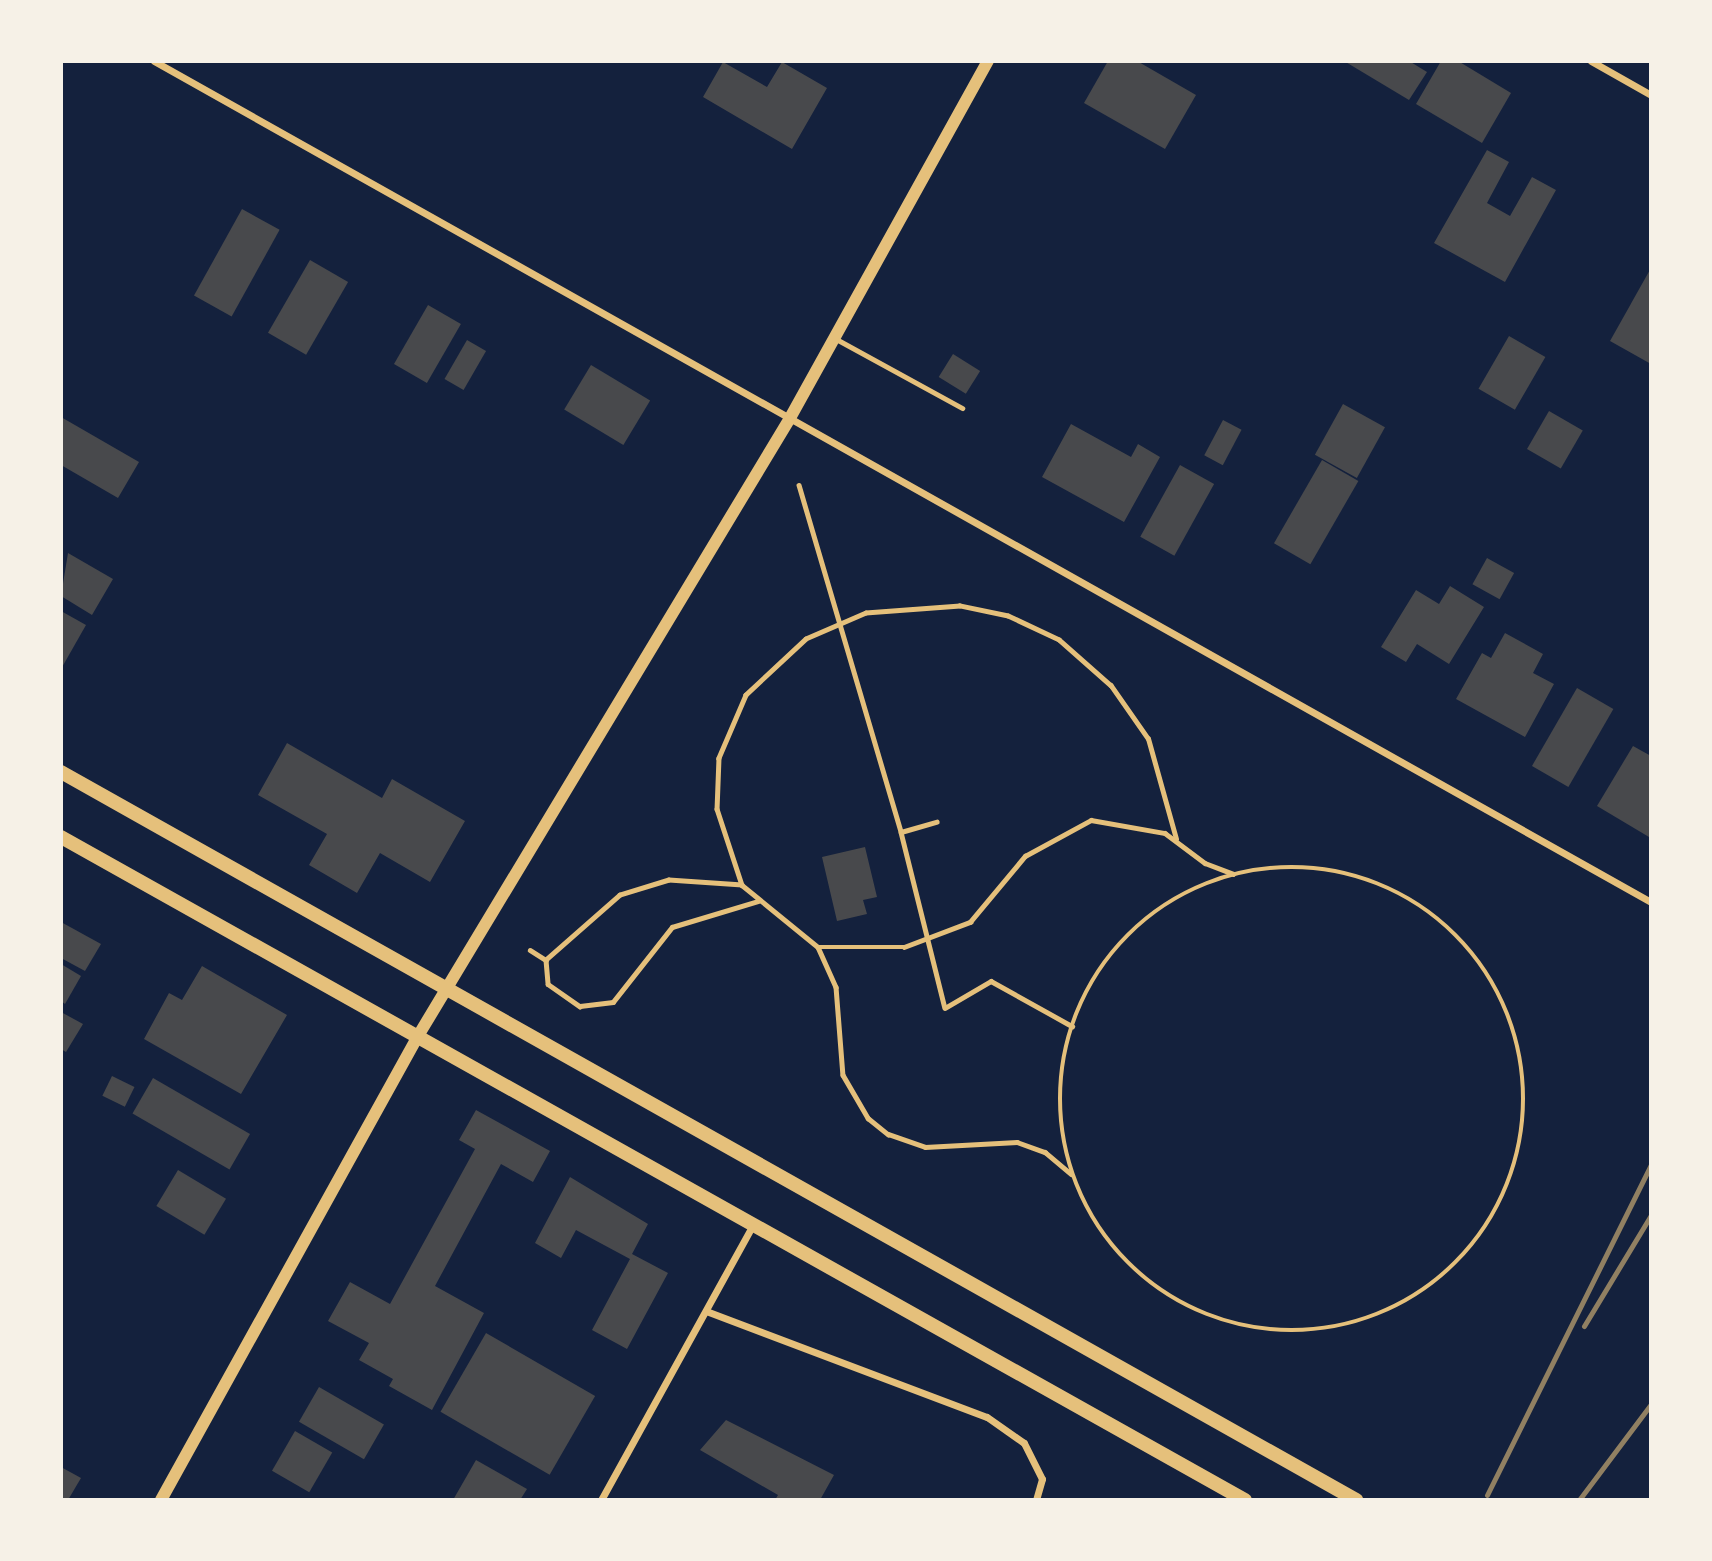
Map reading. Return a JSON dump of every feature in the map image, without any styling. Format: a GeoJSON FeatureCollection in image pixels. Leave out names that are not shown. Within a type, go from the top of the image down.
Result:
{"type":"FeatureCollection","features":[{"type":"Feature","properties":{"kind":"main road"},"geometry":{"type":"LineString","coordinates":[[61,772],[1356,1500]]}},
{"type":"Feature","properties":{"kind":"main road"},"geometry":{"type":"LineString","coordinates":[[61,837],[1245,1500]]}},
{"type":"Feature","properties":{"kind":"street"},"geometry":{"type":"LineString","coordinates":[[154,61],[1651,902]]}},
{"type":"Feature","properties":{"kind":"street"},"geometry":{"type":"LineString","coordinates":[[161,1500],[418,1036],[790,418],[988,61]]}},
{"type":"Feature","properties":{"kind":"street"},"geometry":{"type":"LineString","coordinates":[[1591,61],[1651,96]]}},
{"type":"Feature","properties":{"kind":"street"},"geometry":{"type":"LineString","coordinates":[[601,1500],[753,1225]]}},
{"type":"Feature","properties":{"kind":"street"},"geometry":{"type":"LineString","coordinates":[[706,1311],[987,1417],[1024,1443],[1042,1479],[1036,1500]]}},
{"type":"Feature","properties":{"kind":"lane"},"geometry":{"type":"LineString","coordinates":[[834,338],[962,408]]}},
{"type":"Feature","properties":{"kind":"path"},"geometry":{"type":"LineString","coordinates":[[799,485],[901,832],[945,1008],[991,981],[1072,1026]]}},
{"type":"Feature","properties":{"kind":"path"},"geometry":{"type":"LineString","coordinates":[[1072,1175],[1045,1152],[1017,1142],[925,1147],[888,1134],[869,1118],[843,1074],[836,987],[818,947],[758,901],[742,885],[717,809],[723,741],[737,710],[774,664],[838,623],[892,609],[960,606],[1008,616],[1059,640],[1111,686],[1148,739],[1176,839]]}},
{"type":"Feature","properties":{"kind":"path"},"geometry":{"type":"LineString","coordinates":[[818,947],[883,950],[970,922],[1025,856],[1070,826],[1119,821],[1176,839],[1205,863],[1234,874]]}},
{"type":"Feature","properties":{"kind":"path"},"geometry":{"type":"LineString","coordinates":[[901,832],[937,822]]}},
{"type":"Feature","properties":{"kind":"path"},"geometry":{"type":"LineString","coordinates":[[1303,866],[1370,880],[1431,912],[1480,962],[1512,1024],[1524,1092],[1516,1161],[1487,1224],[1441,1277],[1382,1313],[1315,1331],[1258,1329],[1213,1319],[1152,1286],[1103,1236],[1072,1175],[1059,1107],[1072,1026],[1096,974],[1142,922],[1201,885],[1234,874],[1303,866]]}},
{"type":"Feature","properties":{"kind":"path"},"geometry":{"type":"LineString","coordinates":[[547,960],[620,895],[669,880],[742,885]]}},
{"type":"Feature","properties":{"kind":"path"},"geometry":{"type":"LineString","coordinates":[[547,960],[548,984],[580,1006],[613,1002],[672,927],[758,901]]}},
{"type":"Feature","properties":{"kind":"path"},"geometry":{"type":"LineString","coordinates":[[530,950],[547,960]]}},
{"type":"Feature","properties":{"kind":"building"},"geometry":{"type":"Polygon","coordinates":[[[1108,61],[1137,61],[1196,95],[1165,149],[1084,103],[1108,61]]]}},
{"type":"Feature","properties":{"kind":"building"},"geometry":{"type":"Polygon","coordinates":[[[1344,61],[1409,61],[1427,72],[1409,100],[1344,61]]]}},
{"type":"Feature","properties":{"kind":"building"},"geometry":{"type":"Polygon","coordinates":[[[1441,61],[1458,61],[1511,93],[1482,143],[1416,104],[1441,61]]]}},
{"type":"Feature","properties":{"kind":"building"},"geometry":{"type":"Polygon","coordinates":[[[723,62],[767,87],[782,62],[827,88],[792,149],[703,97],[723,62]]]}},
{"type":"Feature","properties":{"kind":"building"},"geometry":{"type":"Polygon","coordinates":[[[1487,150],[1509,162],[1487,203],[1510,216],[1532,177],[1556,190],[1505,282],[1434,243],[1487,150]]]}},
{"type":"Feature","properties":{"kind":"building"},"geometry":{"type":"Polygon","coordinates":[[[242,209],[280,230],[232,316],[194,296],[242,209]]]}},
{"type":"Feature","properties":{"kind":"building"},"geometry":{"type":"Polygon","coordinates":[[[310,260],[348,282],[306,355],[268,333],[310,260]]]}},
{"type":"Feature","properties":{"kind":"building"},"geometry":{"type":"Polygon","coordinates":[[[1651,268],[1651,364],[1610,341],[1651,268]]]}},
{"type":"Feature","properties":{"kind":"building"},"geometry":{"type":"Polygon","coordinates":[[[428,305],[461,324],[427,383],[394,364],[428,305]]]}},
{"type":"Feature","properties":{"kind":"building"},"geometry":{"type":"Polygon","coordinates":[[[1509,336],[1545,357],[1515,410],[1478,389],[1509,336]]]}},
{"type":"Feature","properties":{"kind":"building"},"geometry":{"type":"Polygon","coordinates":[[[467,340],[486,351],[464,390],[444,379],[467,340]]]}},
{"type":"Feature","properties":{"kind":"building"},"geometry":{"type":"Polygon","coordinates":[[[953,354],[980,371],[966,394],[939,377],[953,354]]]}},
{"type":"Feature","properties":{"kind":"building"},"geometry":{"type":"Polygon","coordinates":[[[591,365],[650,401],[623,445],[564,410],[591,365]]]}},
{"type":"Feature","properties":{"kind":"building"},"geometry":{"type":"Polygon","coordinates":[[[1343,404],[1385,427],[1357,478],[1315,455],[1343,404]]]}},
{"type":"Feature","properties":{"kind":"building"},"geometry":{"type":"Polygon","coordinates":[[[1549,411],[1583,430],[1561,469],[1527,449],[1549,411]]]}},
{"type":"Feature","properties":{"kind":"building"},"geometry":{"type":"Polygon","coordinates":[[[61,417],[139,462],[118,498],[61,465],[61,417]]]}},
{"type":"Feature","properties":{"kind":"building"},"geometry":{"type":"Polygon","coordinates":[[[1223,420],[1242,430],[1223,465],[1204,455],[1223,420]]]}},
{"type":"Feature","properties":{"kind":"building"},"geometry":{"type":"Polygon","coordinates":[[[1071,424],[1131,457],[1138,444],[1160,457],[1124,522],[1042,477],[1071,424]]]}},
{"type":"Feature","properties":{"kind":"building"},"geometry":{"type":"Polygon","coordinates":[[[1322,460],[1358,481],[1310,564],[1274,543],[1322,460]]]}},
{"type":"Feature","properties":{"kind":"building"},"geometry":{"type":"Polygon","coordinates":[[[1180,465],[1214,484],[1174,556],[1140,537],[1180,465]]]}},
{"type":"Feature","properties":{"kind":"building"},"geometry":{"type":"Polygon","coordinates":[[[68,553],[113,579],[92,615],[61,596],[68,553]]]}},
{"type":"Feature","properties":{"kind":"building"},"geometry":{"type":"Polygon","coordinates":[[[1487,558],[1514,573],[1500,599],[1472,584],[1487,558]]]}},
{"type":"Feature","properties":{"kind":"building"},"geometry":{"type":"Polygon","coordinates":[[[1450,586],[1484,607],[1449,664],[1417,644],[1406,662],[1381,647],[1416,590],[1439,604],[1450,586]]]}},
{"type":"Feature","properties":{"kind":"building"},"geometry":{"type":"Polygon","coordinates":[[[61,611],[86,625],[61,669],[61,611]]]}},
{"type":"Feature","properties":{"kind":"building"},"geometry":{"type":"Polygon","coordinates":[[[1505,633],[1543,654],[1533,673],[1554,684],[1525,737],[1456,699],[1482,653],[1491,658],[1505,633]]]}},
{"type":"Feature","properties":{"kind":"building"},"geometry":{"type":"Polygon","coordinates":[[[1577,688],[1613,709],[1568,787],[1532,766],[1577,688]]]}},
{"type":"Feature","properties":{"kind":"building"},"geometry":{"type":"Polygon","coordinates":[[[287,743],[382,798],[392,779],[465,821],[430,882],[380,853],[357,893],[309,865],[327,834],[258,795],[287,743]]]}},
{"type":"Feature","properties":{"kind":"building"},"geometry":{"type":"Polygon","coordinates":[[[1633,746],[1651,756],[1649,837],[1597,806],[1633,746]]]}},
{"type":"Feature","properties":{"kind":"building"},"geometry":{"type":"Polygon","coordinates":[[[865,847],[877,897],[863,900],[867,914],[837,921],[822,857],[865,847]]]}},
{"type":"Feature","properties":{"kind":"building"},"geometry":{"type":"Polygon","coordinates":[[[61,922],[101,944],[85,971],[61,958],[61,922]]]}},
{"type":"Feature","properties":{"kind":"building"},"geometry":{"type":"Polygon","coordinates":[[[61,964],[81,976],[65,1004],[61,1001],[61,964]]]}},
{"type":"Feature","properties":{"kind":"building"},"geometry":{"type":"Polygon","coordinates":[[[202,966],[287,1015],[241,1094],[144,1039],[169,993],[182,1000],[202,966]]]}},
{"type":"Feature","properties":{"kind":"building"},"geometry":{"type":"Polygon","coordinates":[[[61,1012],[83,1024],[66,1052],[61,1049],[61,1012]]]}},
{"type":"Feature","properties":{"kind":"building"},"geometry":{"type":"Polygon","coordinates":[[[112,1076],[134,1087],[125,1107],[102,1096],[112,1076]]]}},
{"type":"Feature","properties":{"kind":"building"},"geometry":{"type":"Polygon","coordinates":[[[153,1078],[250,1134],[229,1170],[132,1114],[153,1078]]]}},
{"type":"Feature","properties":{"kind":"building"},"geometry":{"type":"Polygon","coordinates":[[[476,1110],[550,1151],[533,1182],[501,1164],[435,1286],[484,1313],[432,1410],[389,1386],[393,1379],[359,1360],[369,1343],[328,1321],[350,1282],[390,1304],[475,1149],[459,1140],[476,1110]]]}},
{"type":"Feature","properties":{"kind":"building"},"geometry":{"type":"Polygon","coordinates":[[[178,1170],[226,1199],[204,1235],[156,1206],[178,1170]]]}},
{"type":"Feature","properties":{"kind":"building"},"geometry":{"type":"Polygon","coordinates":[[[570,1177],[648,1224],[632,1254],[668,1273],[627,1349],[592,1330],[630,1259],[576,1230],[561,1258],[535,1243],[570,1177]]]}},
{"type":"Feature","properties":{"kind":"building"},"geometry":{"type":"Polygon","coordinates":[[[486,1333],[595,1396],[550,1475],[440,1412],[486,1333]]]}},
{"type":"Feature","properties":{"kind":"building"},"geometry":{"type":"Polygon","coordinates":[[[319,1387],[384,1424],[364,1459],[299,1422],[319,1387]]]}},
{"type":"Feature","properties":{"kind":"building"},"geometry":{"type":"Polygon","coordinates":[[[726,1420],[834,1475],[820,1500],[775,1500],[778,1495],[700,1450],[726,1420]]]}},
{"type":"Feature","properties":{"kind":"building"},"geometry":{"type":"Polygon","coordinates":[[[295,1431],[332,1452],[309,1492],[272,1471],[295,1431]]]}},
{"type":"Feature","properties":{"kind":"building"},"geometry":{"type":"Polygon","coordinates":[[[476,1460],[527,1489],[520,1500],[453,1500],[476,1460]]]}},
{"type":"Feature","properties":{"kind":"building"},"geometry":{"type":"Polygon","coordinates":[[[61,1467],[81,1478],[68,1500],[61,1500],[61,1467]]]}},
{"type":"Feature","properties":{"kind":"railway"},"geometry":{"type":"LineString","coordinates":[[1487,1495],[1651,1165]]}},
{"type":"Feature","properties":{"kind":"railway"},"geometry":{"type":"LineString","coordinates":[[1584,1326],[1651,1215]]}},
{"type":"Feature","properties":{"kind":"railway"},"geometry":{"type":"LineString","coordinates":[[1579,1500],[1651,1404]]}}]}
